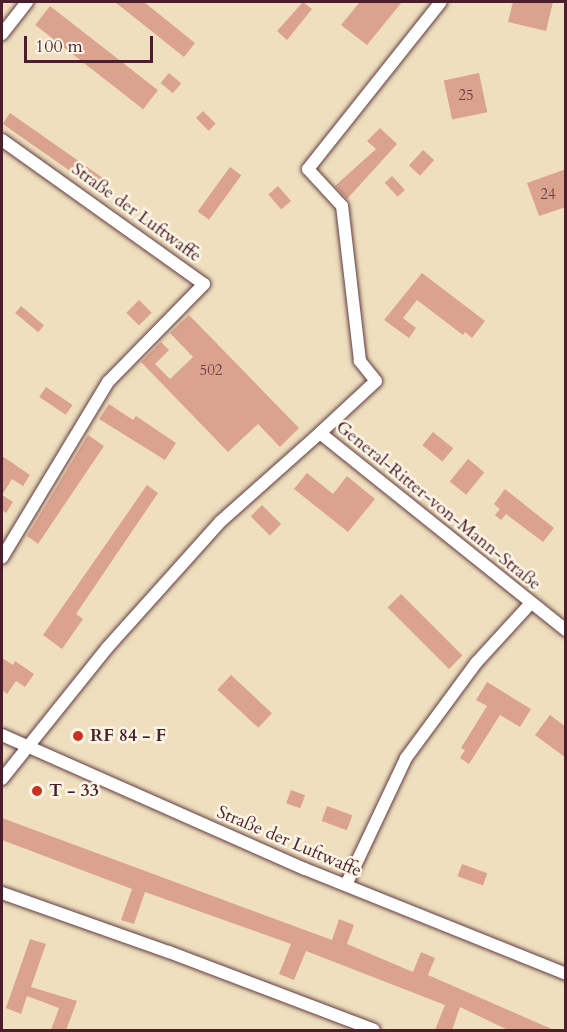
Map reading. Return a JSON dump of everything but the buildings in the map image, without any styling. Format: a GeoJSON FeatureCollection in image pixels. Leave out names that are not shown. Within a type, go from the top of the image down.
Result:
{"type":"FeatureCollection","features":[{"type":"Feature","properties":{"kind":"street"},"geometry":{"type":"LineString","coordinates":[[2,34],[27,2]]}},
{"type":"Feature","properties":{"kind":"street"},"geometry":{"type":"LineString","coordinates":[[321,433],[376,381],[360,361],[342,206],[308,170],[441,2]]}},
{"type":"Feature","properties":{"kind":"street","name":"Straße der Luftwaffe"},"geometry":{"type":"LineString","coordinates":[[2,140],[204,284],[108,382],[2,558]]}},
{"type":"Feature","properties":{"kind":"street","name":"General-Ritter-von-Mann-Straße"},"geometry":{"type":"LineString","coordinates":[[2,779],[30,748],[107,648],[220,522],[321,433],[566,630]]}},
{"type":"Feature","properties":{"kind":"street"},"geometry":{"type":"LineString","coordinates":[[346,885],[406,758],[476,663],[531,603]]}},
{"type":"Feature","properties":{"kind":"street","name":"Straße der Luftwaffe"},"geometry":{"type":"LineString","coordinates":[[2,735],[346,885],[566,974]]}},
{"type":"Feature","properties":{"kind":"street"},"geometry":{"type":"LineString","coordinates":[[2,893],[169,951],[374,1030]]}},
{"type":"Feature","properties":{"kind":"place","name":"RF 84 - F"},"geometry":{"type":"Point","coordinates":[78,736]}},
{"type":"Feature","properties":{"kind":"place","name":"T - 33"},"geometry":{"type":"Point","coordinates":[37,791]}}]}
